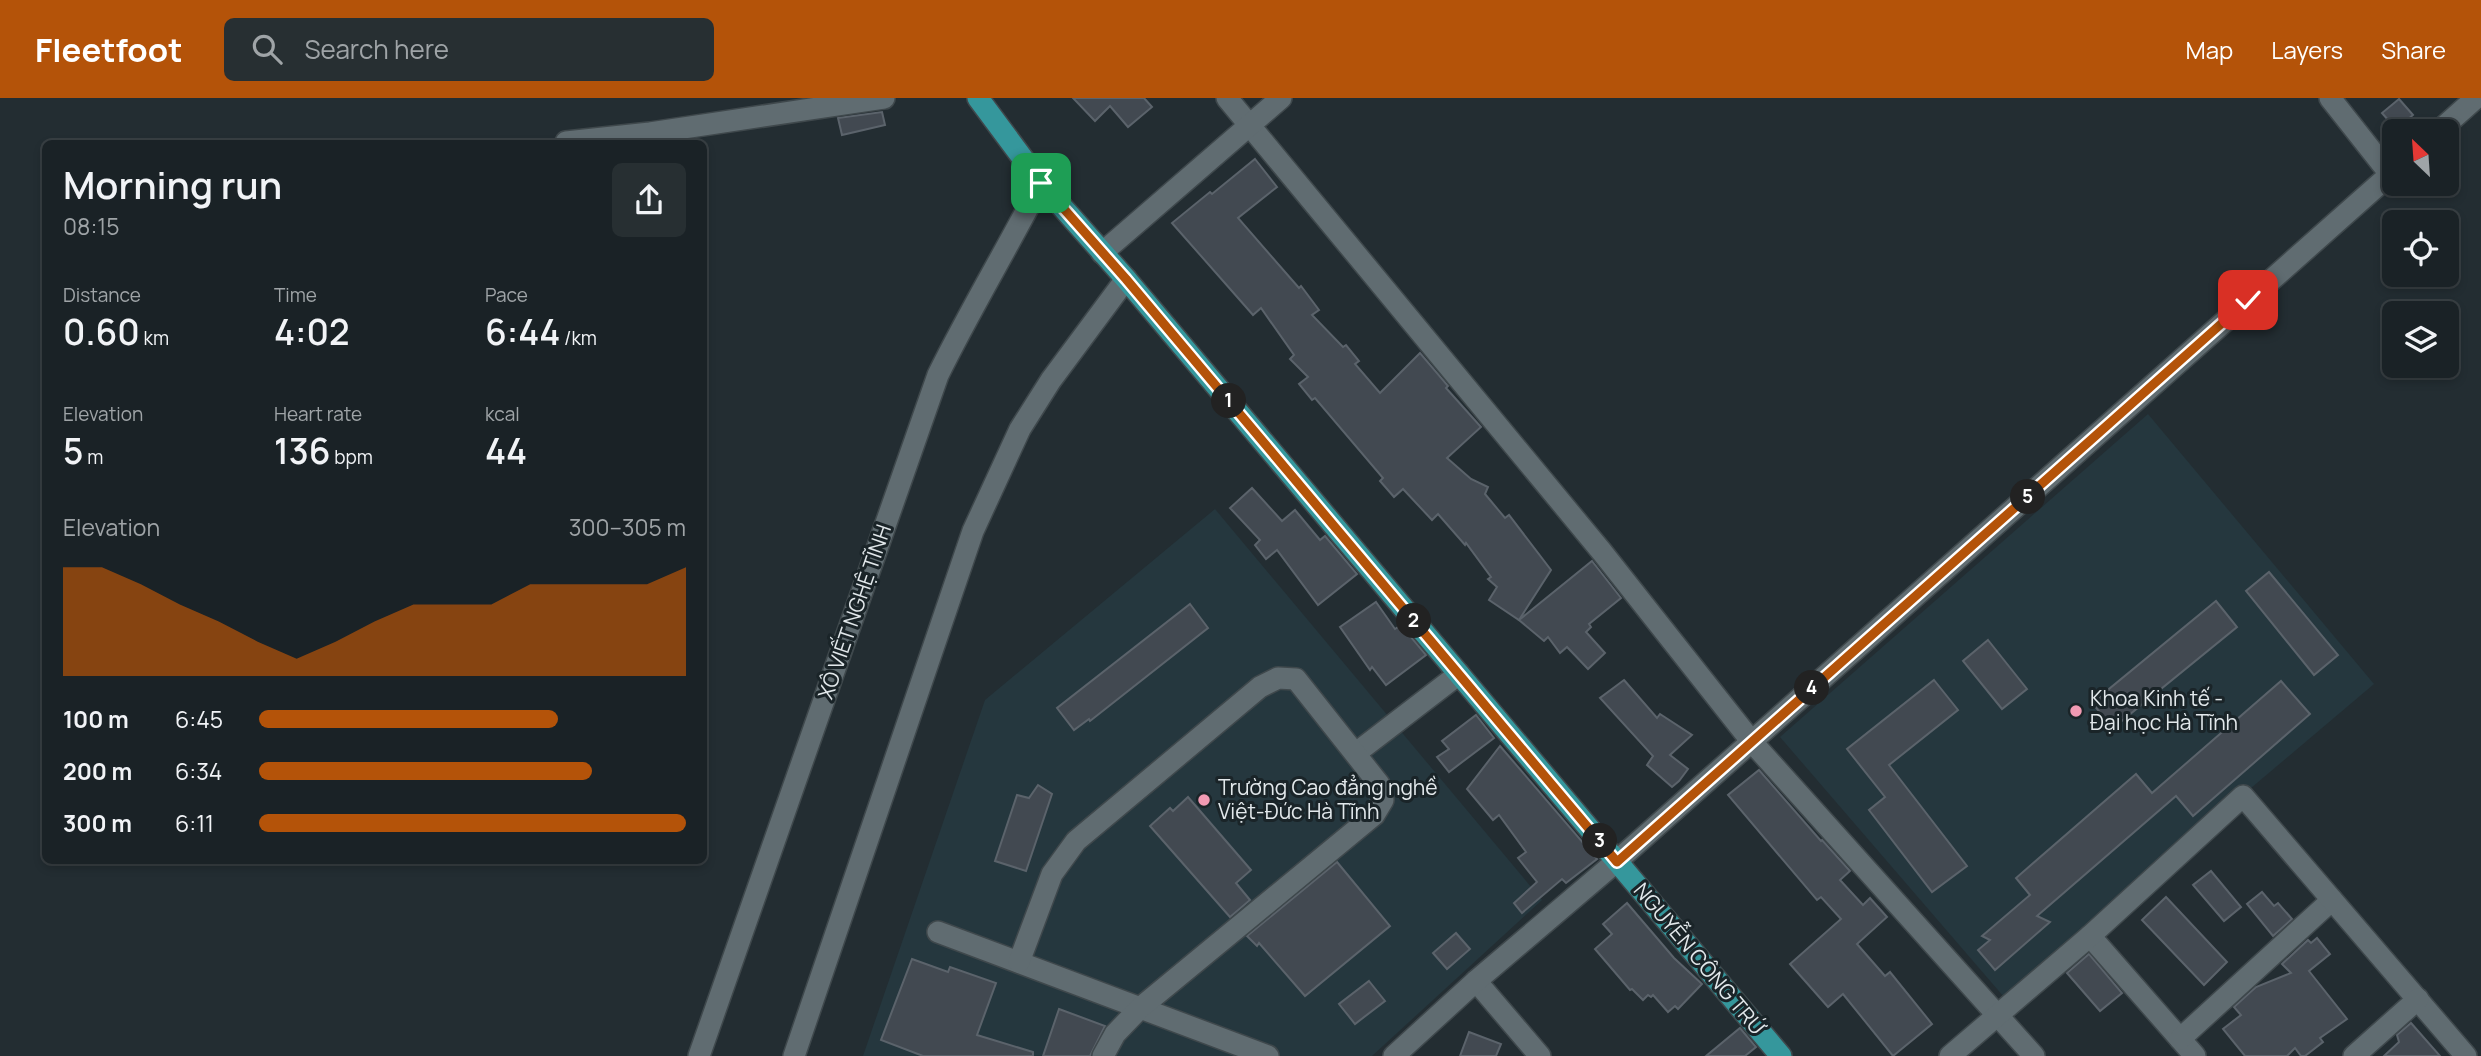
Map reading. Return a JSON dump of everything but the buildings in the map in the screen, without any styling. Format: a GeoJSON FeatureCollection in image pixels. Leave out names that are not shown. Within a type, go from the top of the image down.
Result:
{"type":"FeatureCollection","features":[{"type":"Feature","properties":{"kind":"main road","name":"NGUYỄN CÔNG TRỨ"},"geometry":{"type":"LineString","coordinates":[[978,98],[1041,183],[1126,279],[1781,1056]]}},
{"type":"Feature","properties":{"kind":"street"},"geometry":{"type":"LineString","coordinates":[[585,140],[650,133],[884,98]]}},
{"type":"Feature","properties":{"kind":"street"},"geometry":{"type":"LineString","coordinates":[[1227,98],[1609,561],[1752,742],[2034,1056]]}},
{"type":"Feature","properties":{"kind":"street"},"geometry":{"type":"LineString","coordinates":[[1102,253],[1281,98]]}},
{"type":"Feature","properties":{"kind":"street"},"geometry":{"type":"LineString","coordinates":[[2330,98],[2382,161]]}},
{"type":"Feature","properties":{"kind":"street"},"geometry":{"type":"LineString","coordinates":[[2452,119],[2476,98]]}},
{"type":"Feature","properties":{"kind":"street"},"geometry":{"type":"LineString","coordinates":[[1394,1056],[1476,981],[1617,862],[2382,182]]}},
{"type":"Feature","properties":{"kind":"street","name":"XÔ VIẾT NGHỆ TĨNH"},"geometry":{"type":"LineString","coordinates":[[699,1056],[938,375],[966,318],[1003,256],[1041,183]]}},
{"type":"Feature","properties":{"kind":"street"},"geometry":{"type":"LineString","coordinates":[[794,1056],[973,531],[1020,429],[1051,380],[1126,279]]}},
{"type":"Feature","properties":{"kind":"street"},"geometry":{"type":"LineString","coordinates":[[1356,753],[1459,674]]}},
{"type":"Feature","properties":{"kind":"street"},"geometry":{"type":"LineString","coordinates":[[1019,962],[1052,874],[1076,841],[1260,687],[1278,678],[1296,679],[1379,783],[1383,800],[1374,815],[1140,1008],[1115,1034],[1103,1056]]}},
{"type":"Feature","properties":{"kind":"street"},"geometry":{"type":"LineString","coordinates":[[1950,1056],[2090,936],[2243,796],[2466,1056]]}},
{"type":"Feature","properties":{"kind":"street"},"geometry":{"type":"LineString","coordinates":[[2180,1039],[2332,900]]}},
{"type":"Feature","properties":{"kind":"street"},"geometry":{"type":"LineString","coordinates":[[938,932],[1268,1056]]}},
{"type":"Feature","properties":{"kind":"street"},"geometry":{"type":"LineString","coordinates":[[2090,936],[2194,1056]]}},
{"type":"Feature","properties":{"kind":"street"},"geometry":{"type":"LineString","coordinates":[[1476,981],[1540,1056]]}},
{"type":"Feature","properties":{"kind":"street"},"geometry":{"type":"LineString","coordinates":[[2354,1056],[2417,999]]}},
{"type":"Feature","properties":{"kind":"shaded area","name":"Khoa Kinh tế - Đại học Hà Tĩnh"},"geometry":{"type":"Polygon","coordinates":[[[2148,414],[2374,684],[2004,997],[1780,737],[2148,414]]]}},
{"type":"Feature","properties":{"kind":"shaded area","name":"Trường Cao đẳng nghề Việt-Đức Hà Tĩnh"},"geometry":{"type":"Polygon","coordinates":[[[1215,509],[1542,900],[1372,1056],[863,1056],[985,700],[1215,509]]]}},
{"type":"Feature","properties":{"kind":"place","name":"Khoa Kinh tế - Đại học Hà Tĩnh"},"geometry":{"type":"Point","coordinates":[2076,711]}},
{"type":"Feature","properties":{"kind":"place","name":"Trường Cao đẳng nghề Việt-Đức Hà Tĩnh"},"geometry":{"type":"Point","coordinates":[1204,800]}},
{"type":"Feature","properties":{"kind":"route"},"geometry":{"type":"LineString","coordinates":[[1041,183],[1126,279],[1617,862],[2248,300]]}}]}
